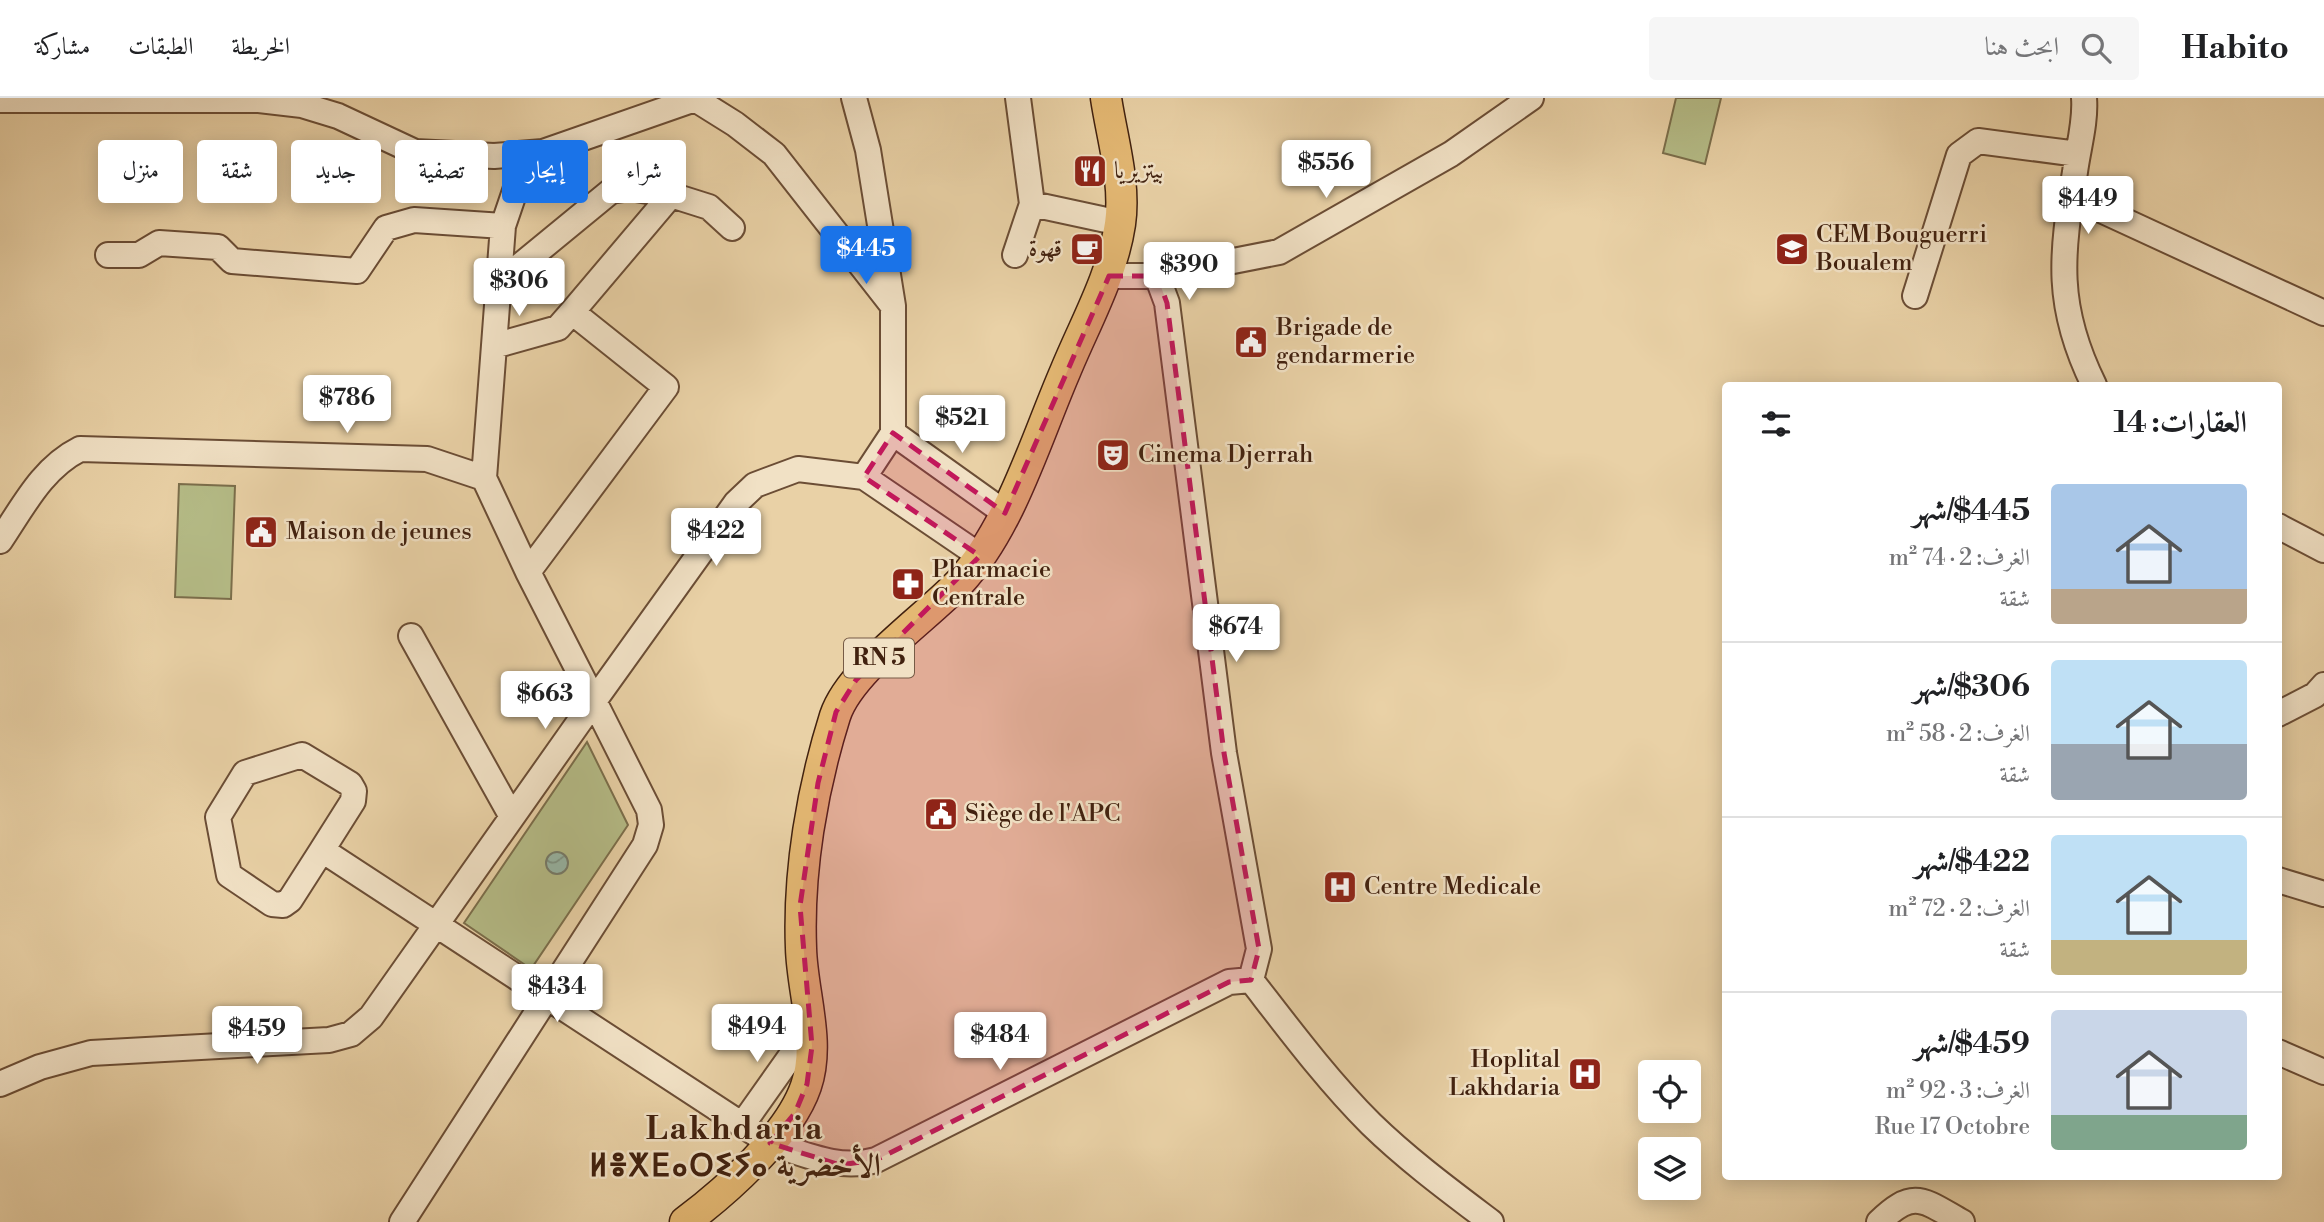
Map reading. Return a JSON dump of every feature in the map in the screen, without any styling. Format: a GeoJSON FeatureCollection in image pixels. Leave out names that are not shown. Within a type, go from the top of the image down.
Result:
{"type":"FeatureCollection","features":[{"type":"Feature","properties":{"kind":"main road","name":"RN 5"},"geometry":{"type":"LineString","coordinates":[[685,1222],[770,1143],[795,1113],[807,1084],[812,1046],[801,951],[800,906],[818,783],[836,712],[856,680],[961,581],[980,556],[1005,513],[1109,276],[1120,223],[1122,196],[1106,98]]}},
{"type":"Feature","properties":{"kind":"street"},"geometry":{"type":"LineString","coordinates":[[576,140],[695,98],[774,154],[892,306]]}},
{"type":"Feature","properties":{"kind":"street"},"geometry":{"type":"LineString","coordinates":[[854,98],[868,150],[892,306],[893,433],[864,477]]}},
{"type":"Feature","properties":{"kind":"street"},"geometry":{"type":"LineString","coordinates":[[1015,255],[1032,204],[1018,98]]}},
{"type":"Feature","properties":{"kind":"street"},"geometry":{"type":"LineString","coordinates":[[1109,276],[1157,276],[1279,252],[1451,154],[1531,98]]}},
{"type":"Feature","properties":{"kind":"street"},"geometry":{"type":"LineString","coordinates":[[2084,98],[2063,246],[2064,298],[2078,352],[2093,382]]}},
{"type":"Feature","properties":{"kind":"street"},"geometry":{"type":"LineString","coordinates":[[0,100],[259,100],[302,105],[338,116],[415,152],[502,155]]}},
{"type":"Feature","properties":{"kind":"street"},"geometry":{"type":"LineString","coordinates":[[1915,296],[1959,155],[1978,141],[2078,154]]}},
{"type":"Feature","properties":{"kind":"street"},"geometry":{"type":"LineString","coordinates":[[2072,186],[2099,208],[2324,313]]}},
{"type":"Feature","properties":{"kind":"street"},"geometry":{"type":"LineString","coordinates":[[499,283],[602,198]]}},
{"type":"Feature","properties":{"kind":"street"},"geometry":{"type":"LineString","coordinates":[[686,200],[709,207],[732,228]]}},
{"type":"Feature","properties":{"kind":"street"},"geometry":{"type":"LineString","coordinates":[[402,1222],[637,859],[651,825],[649,810],[528,572],[484,478],[503,226],[511,203]]}},
{"type":"Feature","properties":{"kind":"street"},"geometry":{"type":"LineString","coordinates":[[494,346],[558,328],[664,203]]}},
{"type":"Feature","properties":{"kind":"street"},"geometry":{"type":"LineString","coordinates":[[1032,204],[1120,223]]}},
{"type":"Feature","properties":{"kind":"street"},"geometry":{"type":"LineString","coordinates":[[108,255],[139,255],[159,243],[218,247],[232,261],[357,271],[386,228],[414,220],[503,226]]}},
{"type":"Feature","properties":{"kind":"street"},"geometry":{"type":"LineString","coordinates":[[1157,276],[1167,303],[1224,753],[1259,949],[1251,980]]}},
{"type":"Feature","properties":{"kind":"street"},"geometry":{"type":"LineString","coordinates":[[528,572],[666,387],[572,312]]}},
{"type":"Feature","properties":{"kind":"street"},"geometry":{"type":"LineString","coordinates":[[893,433],[1005,513]]}},
{"type":"Feature","properties":{"kind":"street"},"geometry":{"type":"LineString","coordinates":[[0,541],[45,474],[61,458],[80,449],[427,459],[484,478]]}},
{"type":"Feature","properties":{"kind":"street"},"geometry":{"type":"LineString","coordinates":[[0,1084],[40,1067],[91,1053],[329,1040],[351,1034],[371,1017],[717,527],[755,485],[798,469],[864,477],[980,556]]}},
{"type":"Feature","properties":{"kind":"street"},"geometry":{"type":"LineString","coordinates":[[2282,528],[2324,550]]}},
{"type":"Feature","properties":{"kind":"street"},"geometry":{"type":"LineString","coordinates":[[411,636],[512,817]]}},
{"type":"Feature","properties":{"kind":"street"},"geometry":{"type":"LineString","coordinates":[[2282,712],[2321,692]]}},
{"type":"Feature","properties":{"kind":"street"},"geometry":{"type":"LineString","coordinates":[[302,755],[350,784],[354,791],[353,800],[322,850],[290,900],[283,905],[272,904],[229,875],[218,817],[245,773],[302,755]]}},
{"type":"Feature","properties":{"kind":"street"},"geometry":{"type":"LineString","coordinates":[[322,850],[435,927],[770,1143],[840,1165],[859,1165],[876,1160],[1230,982],[1251,980]]}},
{"type":"Feature","properties":{"kind":"street"},"geometry":{"type":"LineString","coordinates":[[2282,881],[2324,894]]}},
{"type":"Feature","properties":{"kind":"street"},"geometry":{"type":"LineString","coordinates":[[1251,980],[1315,1061],[1370,1123],[1431,1177],[1491,1222]]}},
{"type":"Feature","properties":{"kind":"street"},"geometry":{"type":"LineString","coordinates":[[742,1125],[810,1029]]}},
{"type":"Feature","properties":{"kind":"street"},"geometry":{"type":"LineString","coordinates":[[2282,1054],[2324,1072]]}},
{"type":"Feature","properties":{"kind":"street"},"geometry":{"type":"LineString","coordinates":[[1879,1222],[1898,1203],[1912,1200],[1934,1207],[1962,1222]]}},
{"type":"Feature","properties":{"kind":"highlighted area"},"geometry":{"type":"Polygon","coordinates":[[[1109,276],[1157,276],[1167,303],[1224,753],[1259,949],[1251,980],[1229,982],[876,1160],[840,1165],[770,1143],[795,1113],[807,1084],[812,1046],[800,906],[818,783],[836,712],[856,680],[980,556],[864,477],[893,433],[1005,513],[1109,276]]]}},
{"type":"Feature","properties":{"kind":"green space"},"geometry":{"type":"Polygon","coordinates":[[[1676,98],[1721,98],[1705,164],[1663,153],[1676,98]]]}},
{"type":"Feature","properties":{"kind":"green space"},"geometry":{"type":"Polygon","coordinates":[[[179,484],[235,486],[231,599],[175,597],[179,484]]]}},
{"type":"Feature","properties":{"kind":"green space"},"geometry":{"type":"Polygon","coordinates":[[[587,742],[628,825],[531,969],[464,923],[587,742]]]}},
{"type":"Feature","properties":{"kind":"water"},"geometry":{"type":"Polygon","coordinates":[[[557,852],[567,859],[568,863],[561,873],[557,874],[547,867],[546,863],[553,853],[557,852]]]}},
{"type":"Feature","properties":{"kind":"place","name":"بيتزيريا"},"geometry":{"type":"Point","coordinates":[1090,171]}},
{"type":"Feature","properties":{"kind":"place","name":"قهوة"},"geometry":{"type":"Point","coordinates":[1087,249]}},
{"type":"Feature","properties":{"kind":"place","name":"CEM Bouguerri Boualem"},"geometry":{"type":"Point","coordinates":[1792,249]}},
{"type":"Feature","properties":{"kind":"place","name":"Brigade de gendarmerie"},"geometry":{"type":"Point","coordinates":[1251,342]}},
{"type":"Feature","properties":{"kind":"place","name":"Cinema Djerrah"},"geometry":{"type":"Point","coordinates":[1113,455]}},
{"type":"Feature","properties":{"kind":"place","name":"Maison de jeunes"},"geometry":{"type":"Point","coordinates":[261,532]}},
{"type":"Feature","properties":{"kind":"place","name":"Pharmacie Centrale"},"geometry":{"type":"Point","coordinates":[908,584]}},
{"type":"Feature","properties":{"kind":"place","name":"Siège de l'APC"},"geometry":{"type":"Point","coordinates":[941,814]}},
{"type":"Feature","properties":{"kind":"place","name":"Centre Medicale"},"geometry":{"type":"Point","coordinates":[1340,887]}},
{"type":"Feature","properties":{"kind":"place","name":"Hoplital Lakhdaria"},"geometry":{"type":"Point","coordinates":[1585,1074]}},
{"type":"Feature","properties":{"kind":"district","name":"Lakhdaria ⵍⴻⵅⴹⴰⵔⵉⵢⴰ الأخضرية"},"geometry":{"type":"Point","coordinates":[735,1148]}}]}
